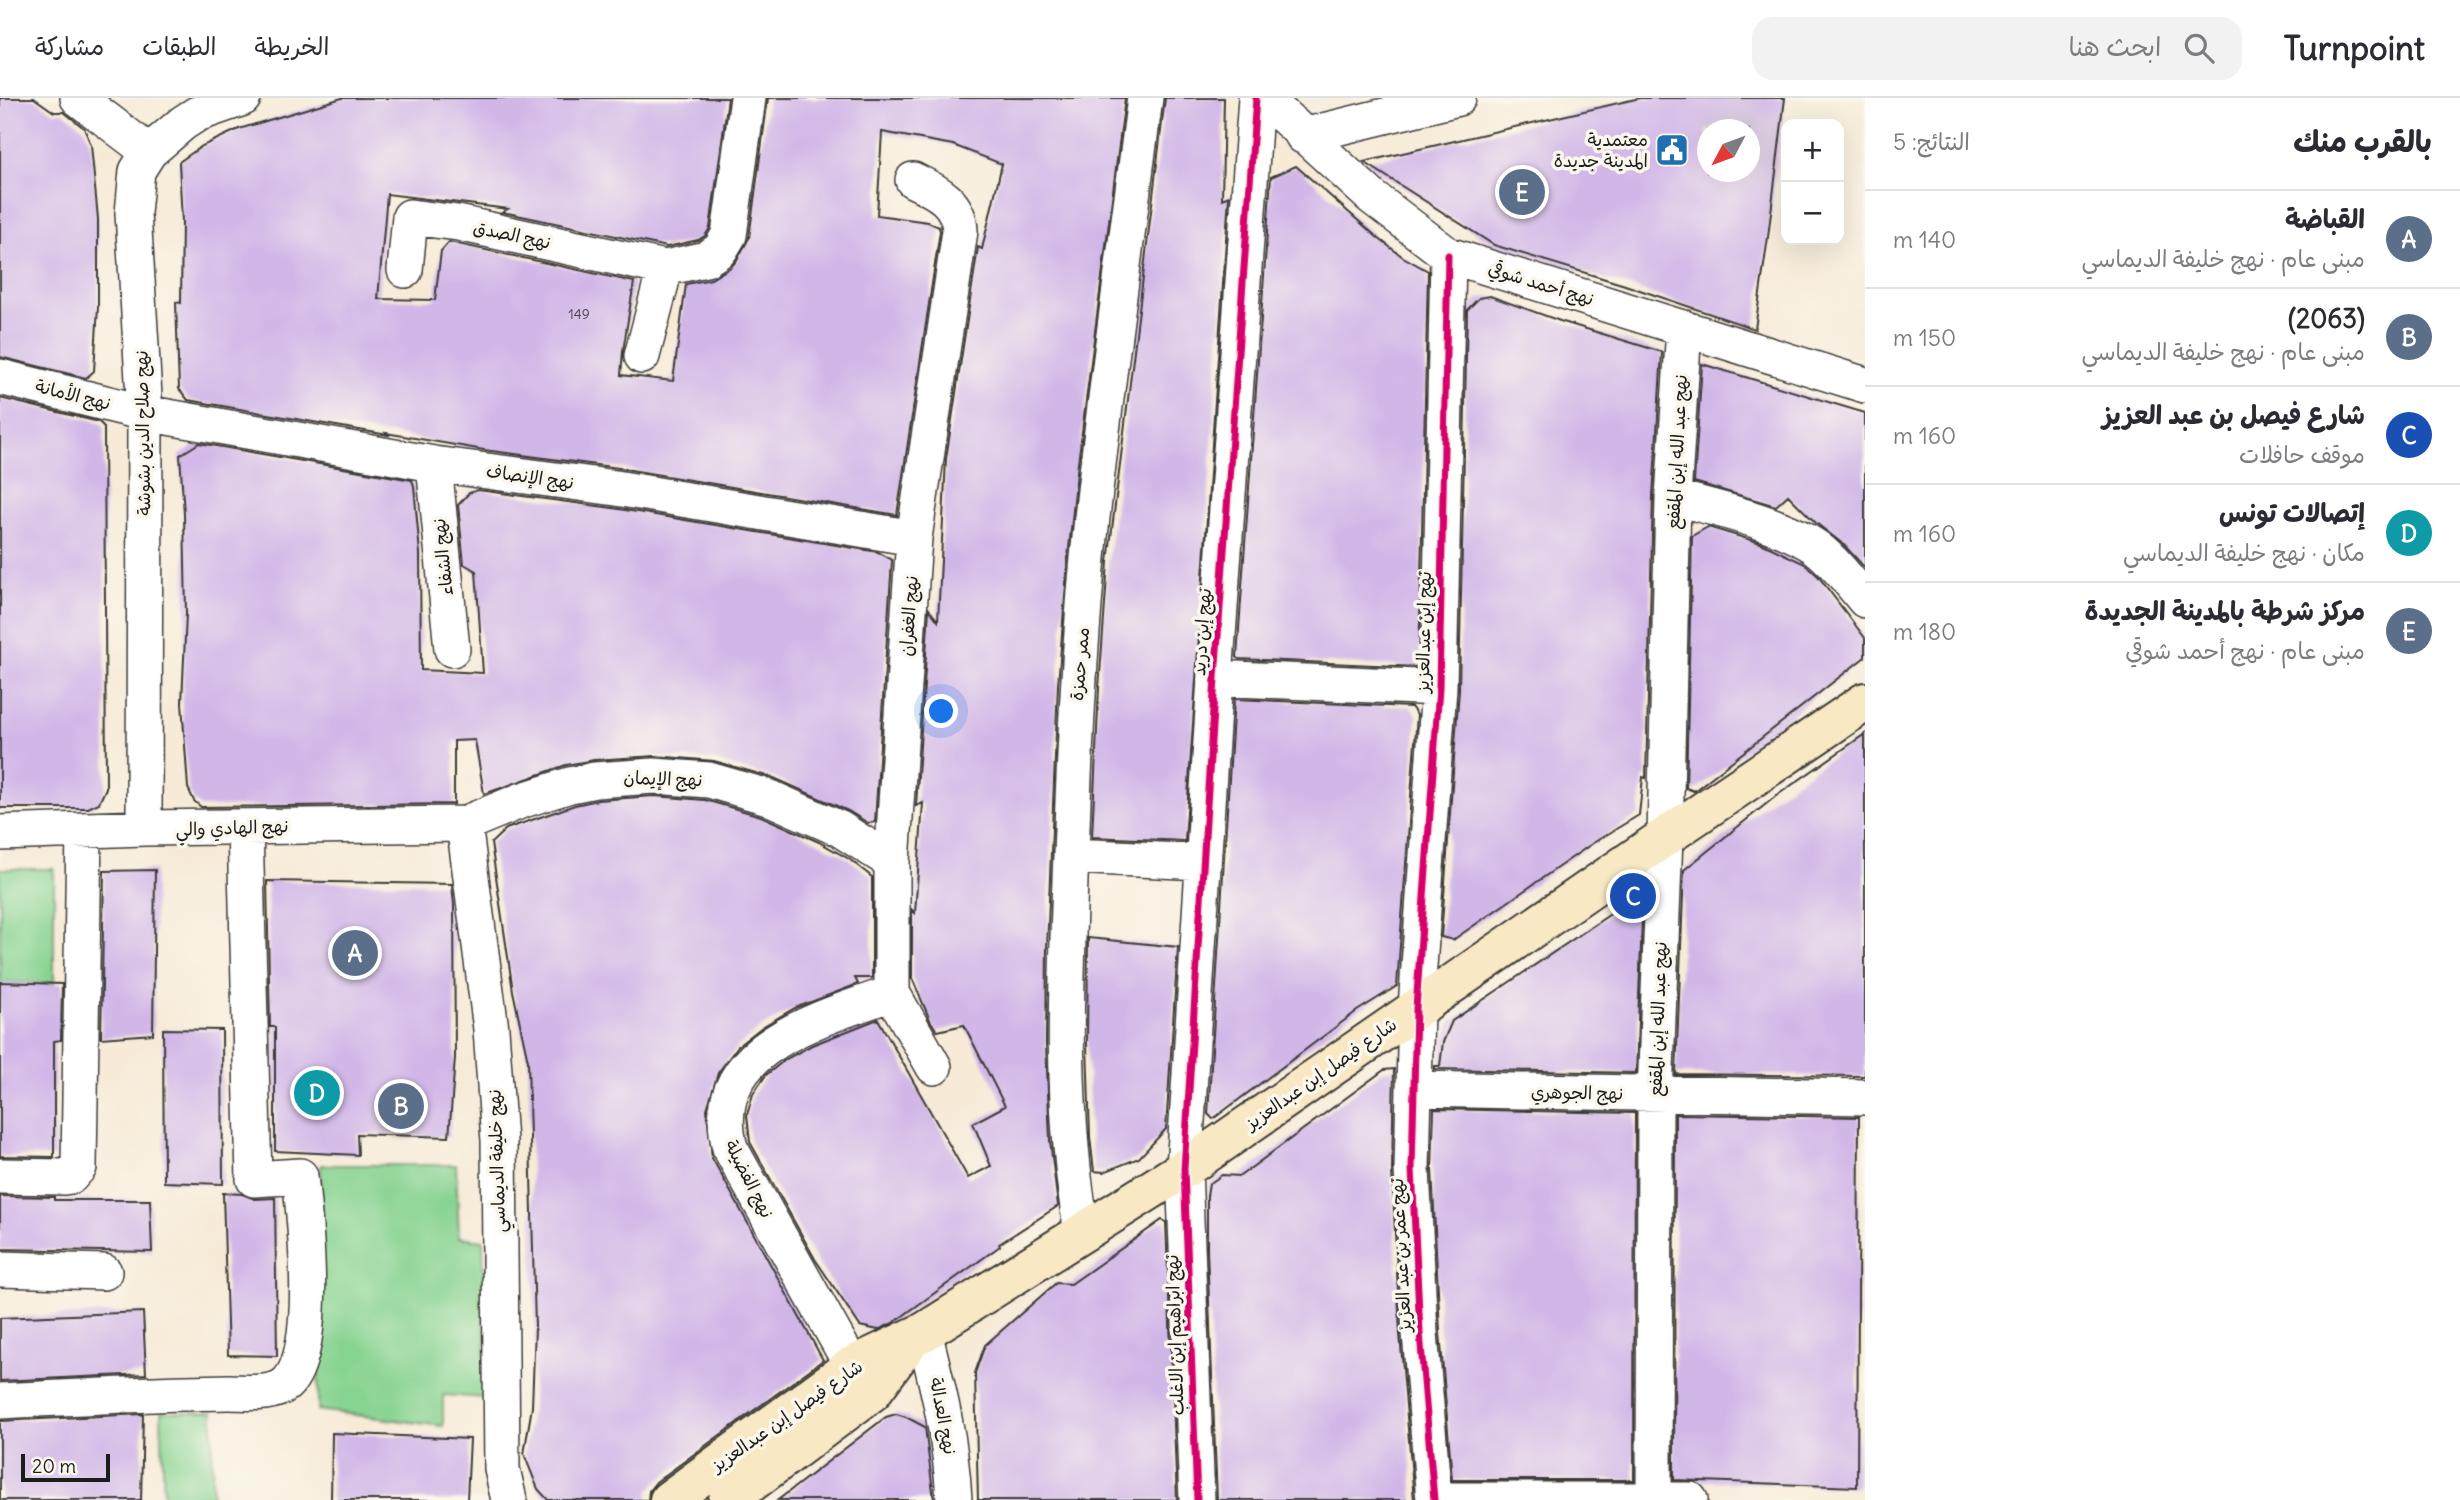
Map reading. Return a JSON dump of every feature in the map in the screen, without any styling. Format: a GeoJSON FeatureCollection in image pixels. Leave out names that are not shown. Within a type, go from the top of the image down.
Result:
{"type":"FeatureCollection","features":[{"type":"Feature","properties":{"kind":"main road","name":"شارع فيصل إبن عبدالعزيز"},"geometry":{"type":"LineString","coordinates":[[728,1500],[862,1379],[917,1336],[1184,1169],[1865,702]]}},
{"type":"Feature","properties":{"kind":"main road","name":"شارع فيصل إبن عبدالعزيز"},"geometry":{"type":"LineString","coordinates":[[669,1500],[862,1379]]}},
{"type":"Feature","properties":{"kind":"street"},"geometry":{"type":"LineString","coordinates":[[78,98],[149,152]]}},
{"type":"Feature","properties":{"kind":"street","name":"نهج صلاح الدين بشوشة"},"geometry":{"type":"LineString","coordinates":[[144,828],[145,412],[133,213],[136,171],[149,152],[170,132],[197,114],[243,98]]}},
{"type":"Feature","properties":{"kind":"street","name":"نهج الصدق"},"geometry":{"type":"LineString","coordinates":[[405,270],[410,217],[458,223],[665,268],[706,259],[725,243],[733,219],[748,98]]}},
{"type":"Feature","properties":{"kind":"street","name":"ممر حمزة"},"geometry":{"type":"LineString","coordinates":[[1082,1232],[1072,1174],[1067,1089],[1075,724],[1092,519],[1144,98]]}},
{"type":"Feature","properties":{"kind":"street","name":"نهج إبن دريد"},"geometry":{"type":"LineString","coordinates":[[1184,1169],[1256,98]]}},
{"type":"Feature","properties":{"kind":"street","name":"نهج أحمد شوقي"},"geometry":{"type":"LineString","coordinates":[[1264,98],[1372,197],[1448,255],[1865,384]]}},
{"type":"Feature","properties":{"kind":"street"},"geometry":{"type":"LineString","coordinates":[[1303,136],[1458,98]]}},
{"type":"Feature","properties":{"kind":"street","name":"نهج الغفران"},"geometry":{"type":"LineString","coordinates":[[913,180],[949,201],[960,224],[914,537],[892,862],[892,993],[934,1067]]}},
{"type":"Feature","properties":{"kind":"street","name":"نهج إبن عبدالعزيز"},"geometry":{"type":"LineString","coordinates":[[1416,1008],[1439,688],[1448,255]]}},
{"type":"Feature","properties":{"kind":"street"},"geometry":{"type":"LineString","coordinates":[[642,356],[665,268]]}},
{"type":"Feature","properties":{"kind":"street","name":"نهج عبد الله إبن المقفع"},"geometry":{"type":"LineString","coordinates":[[1667,1499],[1655,1095],[1665,837],[1673,497],[1684,328]]}},
{"type":"Feature","properties":{"kind":"street","name":"نهج الأمانة"},"geometry":{"type":"LineString","coordinates":[[0,377],[145,412]]}},
{"type":"Feature","properties":{"kind":"street","name":"نهج الإنصاف"},"geometry":{"type":"LineString","coordinates":[[145,412],[434,464],[616,488],[914,537]]}},
{"type":"Feature","properties":{"kind":"street","name":"نهج الشفاء"},"geometry":{"type":"LineString","coordinates":[[434,464],[452,649]]}},
{"type":"Feature","properties":{"kind":"street"},"geometry":{"type":"LineString","coordinates":[[1673,497],[1770,526],[1810,544],[1865,600]]}},
{"type":"Feature","properties":{"kind":"street"},"geometry":{"type":"LineString","coordinates":[[1215,678],[1439,688]]}},
{"type":"Feature","properties":{"kind":"street","name":"نهج الإيمان"},"geometry":{"type":"LineString","coordinates":[[464,824],[520,801],[570,785],[624,777],[677,776],[709,780],[768,797],[840,829],[892,862]]}},
{"type":"Feature","properties":{"kind":"street","name":"نهج الهادي والي"},"geometry":{"type":"LineString","coordinates":[[0,833],[144,828],[464,824]]}},
{"type":"Feature","properties":{"kind":"street","name":"نهج خليفة الديماسي"},"geometry":{"type":"LineString","coordinates":[[464,824],[491,1029],[499,1142],[502,1469],[509,1500]]}},
{"type":"Feature","properties":{"kind":"street"},"geometry":{"type":"LineString","coordinates":[[0,1401],[156,1393],[266,1391],[285,1386],[298,1367],[304,1342],[308,1289],[300,1176],[254,1179],[245,827]]}},
{"type":"Feature","properties":{"kind":"street"},"geometry":{"type":"LineString","coordinates":[[0,1176],[64,1177],[71,1176],[79,1167],[84,830]]}},
{"type":"Feature","properties":{"kind":"street"},"geometry":{"type":"LineString","coordinates":[[1071,856],[1203,862]]}},
{"type":"Feature","properties":{"kind":"street","name":"نهج الفضيلة"},"geometry":{"type":"LineString","coordinates":[[862,1379],[730,1148],[725,1129],[726,1109],[739,1076],[769,1045],[810,1023],[892,993]]}},
{"type":"Feature","properties":{"kind":"street","name":"نهج عمر بن عبد العزيز"},"geometry":{"type":"LineString","coordinates":[[1416,1008],[1412,1169],[1434,1500]]}},
{"type":"Feature","properties":{"kind":"street","name":"نهج الجوهري"},"geometry":{"type":"LineString","coordinates":[[1414,1089],[1865,1097]]}},
{"type":"Feature","properties":{"kind":"street","name":"نهج ابراهيم إبن الاغلب"},"geometry":{"type":"LineString","coordinates":[[1184,1169],[1197,1500]]}},
{"type":"Feature","properties":{"kind":"street"},"geometry":{"type":"LineString","coordinates":[[0,1269],[104,1272]]}},
{"type":"Feature","properties":{"kind":"street","name":"نهج العدالة"},"geometry":{"type":"LineString","coordinates":[[917,1336],[950,1443],[954,1500]]}},
{"type":"Feature","properties":{"kind":"street"},"geometry":{"type":"LineString","coordinates":[[1434,1500],[1690,1500]]}},
{"type":"Feature","properties":{"kind":"green space"},"geometry":{"type":"Polygon","coordinates":[[[0,869],[54,869],[54,984],[0,982],[0,869]]]}},
{"type":"Feature","properties":{"kind":"green space"},"geometry":{"type":"Polygon","coordinates":[[[321,1165],[456,1165],[459,1237],[483,1240],[486,1398],[443,1395],[443,1426],[318,1410],[321,1165]]]}},
{"type":"Feature","properties":{"kind":"green space"},"geometry":{"type":"Polygon","coordinates":[[[161,1412],[213,1412],[212,1500],[164,1500],[161,1412]]]}},
{"type":"Feature","properties":{"kind":"building"},"geometry":{"type":"Polygon","coordinates":[[[0,98],[34,98],[54,112],[64,112],[84,128],[91,145],[98,219],[98,307],[94,371],[86,378],[0,357],[0,98]]]}},
{"type":"Feature","properties":{"kind":"building"},"geometry":{"type":"Polygon","coordinates":[[[342,98],[728,98],[710,228],[705,236],[698,240],[667,247],[503,212],[508,209],[387,194],[378,299],[435,300],[441,251],[449,242],[634,282],[621,375],[673,381],[686,284],[711,279],[731,267],[749,238],[768,98],[1125,98],[1078,463],[1058,685],[1047,949],[1046,1044],[1050,1140],[1058,1206],[999,1244],[1000,1246],[893,1323],[878,1330],[860,1326],[815,1259],[750,1142],[747,1115],[753,1094],[766,1075],[786,1059],[812,1045],[878,1019],[968,1178],[991,1166],[973,1123],[1005,1106],[964,1025],[937,1031],[930,1020],[912,978],[912,910],[915,913],[923,803],[916,806],[929,609],[938,621],[946,459],[978,247],[982,249],[1002,164],[953,145],[882,132],[877,215],[928,222],[939,227],[940,231],[897,515],[619,468],[484,450],[386,433],[388,435],[188,400],[179,389],[176,302],[181,303],[182,222],[179,162],[202,146],[239,129],[342,98]]]}},
{"type":"Feature","properties":{"kind":"building"},"geometry":{"type":"Polygon","coordinates":[[[1165,98],[1224,98],[1222,199],[1229,196],[1185,841],[1092,837],[1108,562],[1165,98]]]}},
{"type":"Feature","properties":{"kind":"building"},"geometry":{"type":"Polygon","coordinates":[[[1640,98],[1785,98],[1755,329],[1494,245],[1364,162],[1640,98]]]}},
{"type":"Feature","properties":{"kind":"building"},"geometry":{"type":"Polygon","coordinates":[[[1296,166],[1378,238],[1428,271],[1419,667],[1237,657],[1271,177],[1296,166]]]}},
{"type":"Feature","properties":{"kind":"building"},"geometry":{"type":"Polygon","coordinates":[[[1490,296],[1560,321],[1662,352],[1653,496],[1646,778],[1643,777],[1639,815],[1593,843],[1453,940],[1441,937],[1459,689],[1467,310],[1479,298],[1490,296]]]}},
{"type":"Feature","properties":{"kind":"building"},"geometry":{"type":"Polygon","coordinates":[[[1702,364],[1865,413],[1865,568],[1844,545],[1816,523],[1788,495],[1776,506],[1694,482],[1702,364]]]}},
{"type":"Feature","properties":{"kind":"building"},"geometry":{"type":"Polygon","coordinates":[[[0,398],[99,422],[104,427],[106,788],[99,803],[88,808],[0,808],[0,398]]]}},
{"type":"Feature","properties":{"kind":"building"},"geometry":{"type":"Polygon","coordinates":[[[199,443],[412,480],[420,554],[421,670],[483,673],[476,571],[464,564],[458,505],[469,493],[478,490],[613,508],[878,552],[892,560],[875,822],[868,823],[848,811],[774,778],[714,761],[655,756],[594,760],[566,765],[484,794],[475,740],[454,741],[454,804],[201,807],[194,801],[188,788],[182,703],[186,614],[180,455],[199,443]]]}},
{"type":"Feature","properties":{"kind":"building"},"geometry":{"type":"Polygon","coordinates":[[[1708,527],[1761,543],[1805,564],[1818,576],[1865,638],[1865,657],[1694,791],[1686,788],[1692,536],[1708,527]]]}},
{"type":"Feature","properties":{"kind":"building"},"geometry":{"type":"Polygon","coordinates":[[[1234,699],[1411,707],[1417,715],[1397,986],[1357,1011],[1213,1119],[1208,1114],[1234,699]]]}},
{"type":"Feature","properties":{"kind":"building"},"geometry":{"type":"Polygon","coordinates":[[[1865,734],[1865,1076],[1676,1074],[1684,870],[1776,796],[1865,734]]]}},
{"type":"Feature","properties":{"kind":"building"},"geometry":{"type":"Polygon","coordinates":[[[654,796],[705,800],[761,816],[819,842],[849,859],[872,877],[872,978],[855,978],[858,984],[795,1008],[762,1027],[738,1046],[718,1073],[707,1109],[712,1158],[823,1360],[656,1482],[649,1491],[648,1500],[548,1500],[538,1489],[524,1454],[532,1407],[535,1327],[528,1061],[513,991],[491,843],[506,829],[575,805],[598,800],[654,796]]]}},
{"type":"Feature","properties":{"kind":"building"},"geometry":{"type":"Polygon","coordinates":[[[155,870],[153,1034],[101,1038],[104,871],[155,870]]]}},
{"type":"Feature","properties":{"kind":"building"},"geometry":{"type":"Polygon","coordinates":[[[267,881],[452,884],[455,1058],[449,1137],[357,1134],[358,1155],[275,1151],[275,1027],[270,1027],[267,881]]]}},
{"type":"Feature","properties":{"kind":"building"},"geometry":{"type":"Polygon","coordinates":[[[1640,894],[1643,895],[1636,1073],[1435,1069],[1435,1066],[1440,1066],[1443,1042],[1452,1021],[1640,894]]]}},
{"type":"Feature","properties":{"kind":"building"},"geometry":{"type":"Polygon","coordinates":[[[1088,938],[1178,947],[1166,1129],[1139,1158],[1104,1172],[1094,1171],[1090,1137],[1088,938]]]}},
{"type":"Feature","properties":{"kind":"building"},"geometry":{"type":"Polygon","coordinates":[[[0,982],[62,984],[61,1040],[54,1041],[54,1157],[0,1156],[0,982]]]}},
{"type":"Feature","properties":{"kind":"building"},"geometry":{"type":"Polygon","coordinates":[[[163,1029],[222,1030],[223,1184],[164,1182],[163,1029]]]}},
{"type":"Feature","properties":{"kind":"building"},"geometry":{"type":"Polygon","coordinates":[[[1394,1069],[1392,1170],[1400,1334],[1414,1500],[1217,1500],[1207,1250],[1209,1184],[1222,1175],[1240,1176],[1384,1070],[1394,1069]]]}},
{"type":"Feature","properties":{"kind":"building"},"geometry":{"type":"Polygon","coordinates":[[[1434,1109],[1635,1113],[1634,1480],[1452,1480],[1440,1332],[1432,1169],[1434,1109]]]}},
{"type":"Feature","properties":{"kind":"building"},"geometry":{"type":"Polygon","coordinates":[[[1675,1114],[1859,1117],[1857,1487],[1674,1480],[1675,1114]]]}},
{"type":"Feature","properties":{"kind":"building"},"geometry":{"type":"Polygon","coordinates":[[[223,1193],[242,1194],[255,1199],[275,1198],[277,1356],[228,1355],[223,1193]]]}},
{"type":"Feature","properties":{"kind":"building"},"geometry":{"type":"Polygon","coordinates":[[[0,1196],[54,1197],[54,1200],[150,1200],[152,1252],[0,1249],[0,1196]]]}},
{"type":"Feature","properties":{"kind":"building"},"geometry":{"type":"Polygon","coordinates":[[[1162,1220],[1166,1222],[1177,1500],[978,1500],[975,1373],[985,1345],[1056,1283],[1071,1284],[1162,1220]]]}},
{"type":"Feature","properties":{"kind":"building"},"geometry":{"type":"Polygon","coordinates":[[[143,1312],[146,1374],[0,1381],[0,1318],[143,1312]]]}},
{"type":"Feature","properties":{"kind":"building"},"geometry":{"type":"Polygon","coordinates":[[[143,1414],[141,1500],[0,1500],[0,1421],[143,1414]]]}},
{"type":"Feature","properties":{"kind":"building"},"geometry":{"type":"Polygon","coordinates":[[[896,1414],[925,1427],[934,1500],[778,1500],[886,1417],[896,1414]]]}},
{"type":"Feature","properties":{"kind":"building"},"geometry":{"type":"Polygon","coordinates":[[[332,1433],[470,1439],[467,1500],[331,1500],[332,1433]]]}},
{"type":"Feature","properties":{"kind":"cycle path"},"geometry":{"type":"LineString","coordinates":[[1197,1500],[1184,1169],[1256,98]]}},
{"type":"Feature","properties":{"kind":"cycle path"},"geometry":{"type":"LineString","coordinates":[[1434,1500],[1420,1333],[1412,1169],[1416,1008],[1439,688],[1448,255]]}},
{"type":"Feature","properties":{"kind":"place","name":"معتمدية المدينة جديدة"},"geometry":{"type":"Point","coordinates":[1672,150]}},
{"type":"Feature","properties":{"kind":"place","name":"مركز شرطة بالمدينة الجديدة"},"geometry":{"type":"Point","coordinates":[1522,192]}},
{"type":"Feature","properties":{"kind":"place","name":"شارع فيصل بن عبد العزيز"},"geometry":{"type":"Point","coordinates":[1633,896]}},
{"type":"Feature","properties":{"kind":"place","name":"القباضة"},"geometry":{"type":"Point","coordinates":[355,953]}},
{"type":"Feature","properties":{"kind":"place","name":"إتصالات تونس"},"geometry":{"type":"Point","coordinates":[317,1093]}},
{"type":"Feature","properties":{"kind":"place","name":"(2063)"},"geometry":{"type":"Point","coordinates":[401,1106]}}]}
